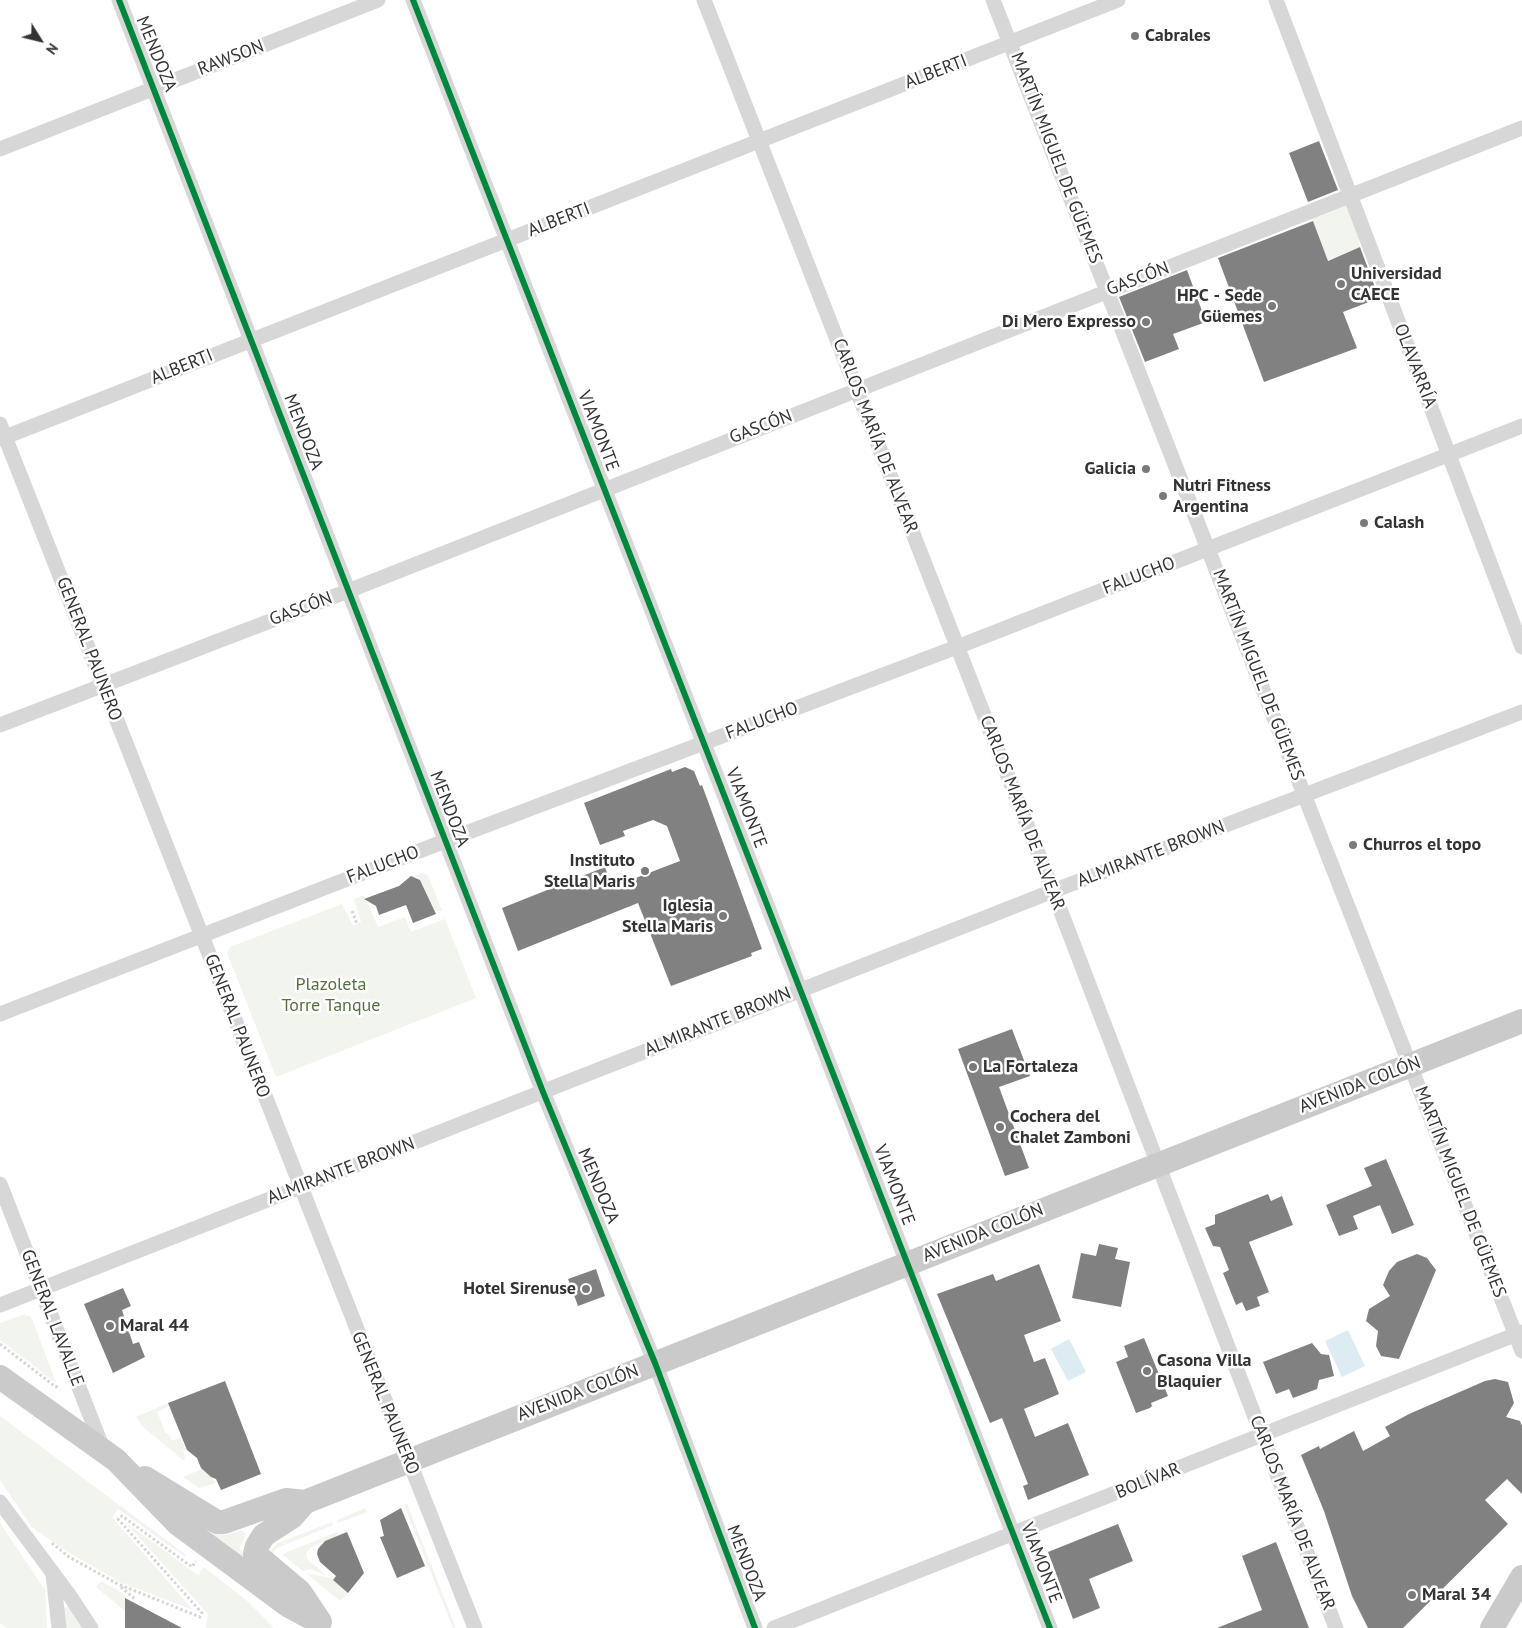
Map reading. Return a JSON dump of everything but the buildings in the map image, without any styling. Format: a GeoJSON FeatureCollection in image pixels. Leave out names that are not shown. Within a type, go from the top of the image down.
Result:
{"type":"FeatureCollection","features":[{"type":"Feature","properties":{"kind":"main road","name":"AVENIDA COLÓN"},"geometry":{"type":"LineString","coordinates":[[304,1502],[1522,1021]]}},
{"type":"Feature","properties":{"kind":"main road"},"geometry":{"type":"LineString","coordinates":[[0,1377],[110,1456],[217,1522],[224,1522],[286,1500],[304,1502]]}},
{"type":"Feature","properties":{"kind":"main road"},"geometry":{"type":"LineString","coordinates":[[110,1456],[177,1523],[289,1606],[323,1625]]}},
{"type":"Feature","properties":{"kind":"main road"},"geometry":{"type":"LineString","coordinates":[[304,1502],[292,1517],[264,1534],[257,1546],[256,1554],[300,1592],[323,1625]]}},
{"type":"Feature","properties":{"kind":"main road"},"geometry":{"type":"LineString","coordinates":[[1489,1626],[1522,1577]]}},
{"type":"Feature","properties":{"kind":"street","name":"MENDOZA"},"geometry":{"type":"LineString","coordinates":[[119,0],[543,1092],[655,1363],[755,1628]]}},
{"type":"Feature","properties":{"kind":"street","name":"RAWSON"},"geometry":{"type":"LineString","coordinates":[[0,149],[378,0]]}},
{"type":"Feature","properties":{"kind":"street","name":"VIAMONTE"},"geometry":{"type":"LineString","coordinates":[[413,0],[1050,1628]]}},
{"type":"Feature","properties":{"kind":"street","name":"CARLOS MARÍA DE ALVEAR"},"geometry":{"type":"LineString","coordinates":[[704,0],[1053,891],[1336,1628]]}},
{"type":"Feature","properties":{"kind":"street","name":"MARTÍN MIGUEL DE GÜEMES"},"geometry":{"type":"LineString","coordinates":[[993,0],[1410,1065],[1519,1333],[1522,1350]]}},
{"type":"Feature","properties":{"kind":"street","name":"ALBERTI"},"geometry":{"type":"LineString","coordinates":[[2,433],[252,339],[1118,0]]}},
{"type":"Feature","properties":{"kind":"street","name":"OLAVARRÍA"},"geometry":{"type":"LineString","coordinates":[[1276,0],[1522,647]]}},
{"type":"Feature","properties":{"kind":"street","name":"GASCÓN"},"geometry":{"type":"LineString","coordinates":[[0,725],[348,591],[1522,128]]}},
{"type":"Feature","properties":{"kind":"street","name":"FALUCHO"},"geometry":{"type":"LineString","coordinates":[[0,1014],[958,647],[1522,426]]}},
{"type":"Feature","properties":{"kind":"street","name":"GENERAL PAUNERO"},"geometry":{"type":"LineString","coordinates":[[2,433],[474,1628]]}},
{"type":"Feature","properties":{"kind":"street","name":"ALMIRANTE BROWN"},"geometry":{"type":"LineString","coordinates":[[0,1305],[1053,891],[1522,712]]}},
{"type":"Feature","properties":{"kind":"street","name":"GENERAL LAVALLE"},"geometry":{"type":"LineString","coordinates":[[0,1184],[110,1456]]}},
{"type":"Feature","properties":{"kind":"street","name":"BOLÍVAR"},"geometry":{"type":"LineString","coordinates":[[774,1628],[1519,1333]]}},
{"type":"Feature","properties":{"kind":"street"},"geometry":{"type":"LineString","coordinates":[[0,1502],[91,1628]]}},
{"type":"Feature","properties":{"kind":"street"},"geometry":{"type":"LineString","coordinates":[[53,1574],[58,1628]]}},
{"type":"Feature","properties":{"kind":"path"},"geometry":{"type":"LineString","coordinates":[[352,911],[357,924]]}},
{"type":"Feature","properties":{"kind":"path"},"geometry":{"type":"LineString","coordinates":[[0,1344],[56,1387],[60,1385],[57,1376]]}},
{"type":"Feature","properties":{"kind":"path"},"geometry":{"type":"LineString","coordinates":[[49,1541],[69,1557],[118,1584],[200,1617],[202,1613],[118,1519],[122,1516],[192,1567],[199,1557]]}},
{"type":"Feature","properties":{"kind":"path"},"geometry":{"type":"LineString","coordinates":[[118,1584],[136,1600]]}},
{"type":"Feature","properties":{"kind":"green space"},"geometry":{"type":"Polygon","coordinates":[[[1352,202],[1365,236],[1358,238],[1360,247],[1328,260],[1312,218],[1352,202]]]}},
{"type":"Feature","properties":{"kind":"green space"},"geometry":{"type":"Polygon","coordinates":[[[422,873],[428,875],[442,911],[435,911],[419,877],[411,877],[422,873]]]}},
{"type":"Feature","properties":{"kind":"green space","name":"Plazoleta Torre Tanque"},"geometry":{"type":"Polygon","coordinates":[[[364,895],[378,927],[405,917],[411,932],[445,919],[476,998],[276,1077],[227,953],[230,947],[342,904],[353,926],[361,922],[354,899],[364,895]]]}},
{"type":"Feature","properties":{"kind":"green space"},"geometry":{"type":"Polygon","coordinates":[[[23,1315],[30,1316],[33,1321],[56,1383],[0,1340],[0,1323],[23,1315]]]}},
{"type":"Feature","properties":{"kind":"green space"},"geometry":{"type":"Polygon","coordinates":[[[168,1403],[169,1406],[157,1412],[166,1434],[168,1433],[172,1441],[181,1437],[186,1449],[183,1450],[185,1459],[183,1460],[143,1427],[136,1417],[168,1403]]]}},
{"type":"Feature","properties":{"kind":"green space"},"geometry":{"type":"Polygon","coordinates":[[[0,1416],[186,1555],[185,1557],[118,1509],[112,1517],[193,1610],[120,1582],[68,1552],[32,1527],[0,1480],[0,1416]]]}},
{"type":"Feature","properties":{"kind":"green space"},"geometry":{"type":"Polygon","coordinates":[[[204,1468],[216,1483],[199,1488],[183,1477],[204,1468]]]}},
{"type":"Feature","properties":{"kind":"green space"},"geometry":{"type":"Polygon","coordinates":[[[407,1504],[456,1628],[453,1628],[404,1505],[407,1504]]]}},
{"type":"Feature","properties":{"kind":"green space"},"geometry":{"type":"Polygon","coordinates":[[[365,1508],[367,1512],[338,1523],[337,1520],[365,1508]]]}},
{"type":"Feature","properties":{"kind":"green space"},"geometry":{"type":"Polygon","coordinates":[[[125,1522],[198,1575],[204,1567],[246,1600],[274,1628],[206,1628],[208,1614],[125,1522]]]}},
{"type":"Feature","properties":{"kind":"green space"},"geometry":{"type":"Polygon","coordinates":[[[332,1522],[333,1525],[276,1549],[272,1555],[271,1549],[278,1543],[332,1522]]]}},
{"type":"Feature","properties":{"kind":"green space"},"geometry":{"type":"Polygon","coordinates":[[[0,1523],[45,1590],[47,1628],[7,1628],[0,1623],[0,1523]]]}},
{"type":"Feature","properties":{"kind":"green space"},"geometry":{"type":"Polygon","coordinates":[[[241,1530],[246,1534],[240,1548],[246,1559],[244,1561],[211,1536],[213,1533],[226,1535],[241,1530]]]}},
{"type":"Feature","properties":{"kind":"green space"},"geometry":{"type":"Polygon","coordinates":[[[337,1532],[339,1535],[311,1547],[306,1554],[308,1560],[326,1575],[311,1569],[303,1571],[283,1555],[285,1553],[337,1532]]]}},
{"type":"Feature","properties":{"kind":"green space"},"geometry":{"type":"Polygon","coordinates":[[[306,1573],[331,1578],[348,1593],[340,1601],[306,1573]]]}},
{"type":"Feature","properties":{"kind":"green space"},"geometry":{"type":"Polygon","coordinates":[[[101,1581],[125,1595],[125,1611],[96,1587],[101,1581]]]}},
{"type":"Feature","properties":{"kind":"green space"},"geometry":{"type":"Polygon","coordinates":[[[68,1606],[84,1628],[64,1628],[63,1609],[68,1606]]]}},
{"type":"Feature","properties":{"kind":"shaded area"},"geometry":{"type":"Polygon","coordinates":[[[1348,1330],[1365,1366],[1342,1377],[1325,1341],[1348,1330]]]}},
{"type":"Feature","properties":{"kind":"shaded area"},"geometry":{"type":"Polygon","coordinates":[[[1069,1339],[1086,1372],[1068,1381],[1051,1349],[1069,1339]]]}},
{"type":"Feature","properties":{"kind":"cycle path"},"geometry":{"type":"LineString","coordinates":[[119,0],[543,1092],[655,1363],[755,1628]]}},
{"type":"Feature","properties":{"kind":"cycle path"},"geometry":{"type":"LineString","coordinates":[[413,0],[1050,1628]]}},
{"type":"Feature","properties":{"kind":"place","name":"Cabrales"},"geometry":{"type":"Point","coordinates":[1135,36]}},
{"type":"Feature","properties":{"kind":"place","name":"Universidad CAECE"},"geometry":{"type":"Point","coordinates":[1341,284]}},
{"type":"Feature","properties":{"kind":"place","name":"HPC - Sede Güemes"},"geometry":{"type":"Point","coordinates":[1272,306]}},
{"type":"Feature","properties":{"kind":"place","name":"Di Mero Expresso"},"geometry":{"type":"Point","coordinates":[1146,322]}},
{"type":"Feature","properties":{"kind":"place","name":"Galicia"},"geometry":{"type":"Point","coordinates":[1146,469]}},
{"type":"Feature","properties":{"kind":"place","name":"Nutri Fitness Argentina"},"geometry":{"type":"Point","coordinates":[1163,496]}},
{"type":"Feature","properties":{"kind":"place","name":"Calash"},"geometry":{"type":"Point","coordinates":[1364,523]}},
{"type":"Feature","properties":{"kind":"place","name":"Churros el topo"},"geometry":{"type":"Point","coordinates":[1353,845]}},
{"type":"Feature","properties":{"kind":"place","name":"Instituto Stella Maris"},"geometry":{"type":"Point","coordinates":[645,871]}},
{"type":"Feature","properties":{"kind":"place","name":"Iglesia Stella Maris"},"geometry":{"type":"Point","coordinates":[723,916]}},
{"type":"Feature","properties":{"kind":"place","name":"La Fortaleza"},"geometry":{"type":"Point","coordinates":[973,1067]}},
{"type":"Feature","properties":{"kind":"place","name":"Cochera del Chalet Zamboni"},"geometry":{"type":"Point","coordinates":[1000,1127]}},
{"type":"Feature","properties":{"kind":"place","name":"Hotel Sirenuse"},"geometry":{"type":"Point","coordinates":[586,1289]}},
{"type":"Feature","properties":{"kind":"place","name":"Maral 44"},"geometry":{"type":"Point","coordinates":[110,1326]}},
{"type":"Feature","properties":{"kind":"place","name":"Casona Villa Blaquier"},"geometry":{"type":"Point","coordinates":[1147,1371]}},
{"type":"Feature","properties":{"kind":"place","name":"Maral 34"},"geometry":{"type":"Point","coordinates":[1412,1595]}}]}
